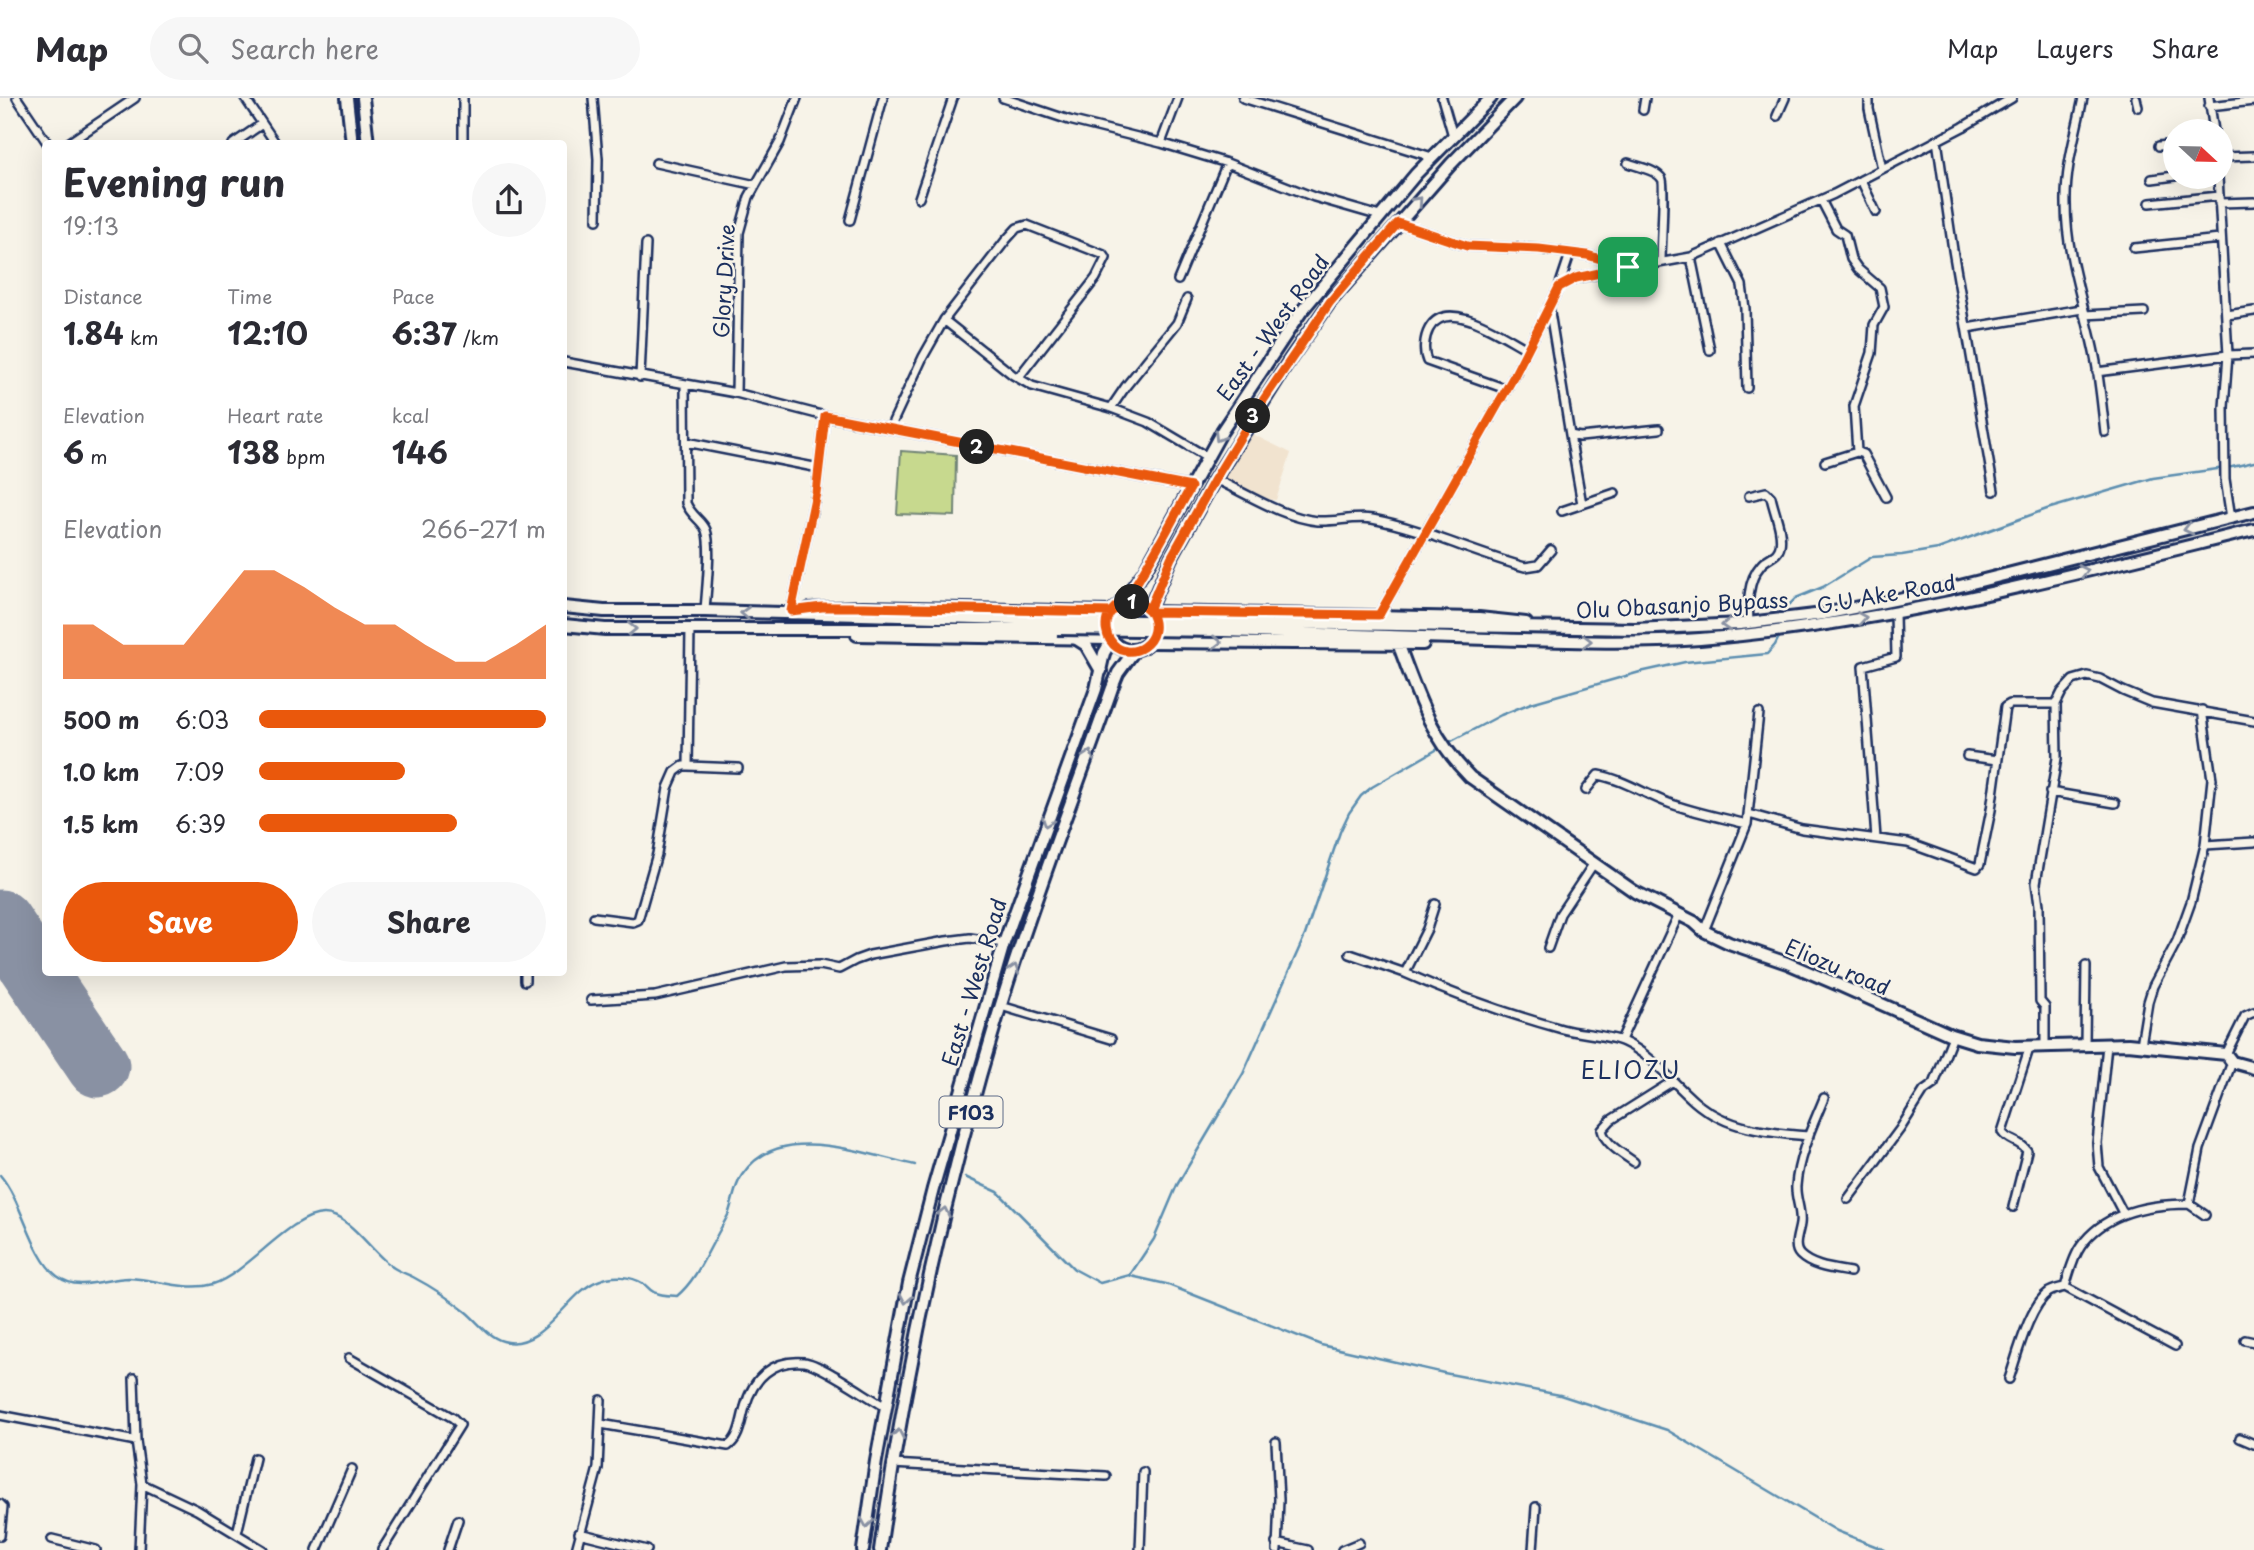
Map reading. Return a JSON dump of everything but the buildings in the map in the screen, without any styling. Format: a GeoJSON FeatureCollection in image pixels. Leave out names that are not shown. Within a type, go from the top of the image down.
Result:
{"type":"FeatureCollection","features":[{"type":"Feature","properties":{"kind":"main road"},"geometry":{"type":"LineString","coordinates":[[347,98],[352,140]]}},
{"type":"Feature","properties":{"kind":"main road"},"geometry":{"type":"LineString","coordinates":[[363,98],[368,140]]}},
{"type":"Feature","properties":{"kind":"main road","name":"East - West Road"},"geometry":{"type":"LineString","coordinates":[[1115,608],[1129,594],[1143,572],[1208,457],[1301,312],[1432,157],[1491,98]]}},
{"type":"Feature","properties":{"kind":"main road","name":"East - West Road"},"geometry":{"type":"LineString","coordinates":[[1150,611],[1171,558],[1215,479],[1278,378],[1330,302],[1466,148],[1516,98]]}},
{"type":"Feature","properties":{"kind":"main road","name":"Olu Obasanjo Bypass"},"geometry":{"type":"LineString","coordinates":[[1057,624],[1559,635],[1749,623],[1823,614],[1944,590],[2254,512]]}},
{"type":"Feature","properties":{"kind":"main road","name":"G.U Ake Road"},"geometry":{"type":"LineString","coordinates":[[1559,635],[1697,639],[1784,630],[1895,613],[2254,530]]}},
{"type":"Feature","properties":{"kind":"main road"},"geometry":{"type":"LineString","coordinates":[[773,614],[822,607],[1115,608],[1135,602],[1150,611],[1479,618],[1513,621],[1559,635]]}},
{"type":"Feature","properties":{"kind":"main road"},"geometry":{"type":"LineString","coordinates":[[567,607],[604,611],[705,611],[1057,624]]}},
{"type":"Feature","properties":{"kind":"main road","name":"F103"},"geometry":{"type":"LineString","coordinates":[[1110,640],[1106,627],[1115,608]]}},
{"type":"Feature","properties":{"kind":"main road"},"geometry":{"type":"LineString","coordinates":[[1150,611],[1155,624],[1149,642],[1480,645],[1559,635]]}},
{"type":"Feature","properties":{"kind":"main road"},"geometry":{"type":"LineString","coordinates":[[567,625],[605,629],[1057,624]]}},
{"type":"Feature","properties":{"kind":"main road"},"geometry":{"type":"LineString","coordinates":[[771,627],[861,635],[1110,640],[1121,649],[1134,651]]}},
{"type":"Feature","properties":{"kind":"main road"},"geometry":{"type":"LineString","coordinates":[[1075,638],[1086,645],[1101,671]]}},
{"type":"Feature","properties":{"kind":"main road","name":"East - West Road"},"geometry":{"type":"LineString","coordinates":[[863,1550],[909,1283],[956,1105],[1004,943],[1110,640]]}},
{"type":"Feature","properties":{"kind":"main road","name":"F103"},"geometry":{"type":"LineString","coordinates":[[1134,651],[1149,642]]}},
{"type":"Feature","properties":{"kind":"main road","name":"Eliozu road"},"geometry":{"type":"LineString","coordinates":[[1398,643],[1433,732],[1454,761],[1488,789],[1635,892],[1694,922],[1704,931],[1808,972],[1925,1026],[1977,1043],[2030,1046],[2141,1045],[2229,1058],[2254,1068]]}},
{"type":"Feature","properties":{"kind":"main road","name":"East - West Road"},"geometry":{"type":"LineString","coordinates":[[880,1550],[892,1464],[910,1368],[947,1197],[1028,921],[1112,688],[1118,673],[1134,651]]}},
{"type":"Feature","properties":{"kind":"street"},"geometry":{"type":"LineString","coordinates":[[17,98],[45,140]]}},
{"type":"Feature","properties":{"kind":"street"},"geometry":{"type":"LineString","coordinates":[[73,140],[135,98]]}},
{"type":"Feature","properties":{"kind":"street"},"geometry":{"type":"LineString","coordinates":[[245,98],[273,140]]}},
{"type":"Feature","properties":{"kind":"street"},"geometry":{"type":"LineString","coordinates":[[463,98],[463,140]]}},
{"type":"Feature","properties":{"kind":"street"},"geometry":{"type":"LineString","coordinates":[[593,98],[598,159],[597,220]]}},
{"type":"Feature","properties":{"kind":"street","name":"Glory Drive"},"geometry":{"type":"LineString","coordinates":[[736,393],[739,233],[749,197],[780,142],[797,98]]}},
{"type":"Feature","properties":{"kind":"street"},"geometry":{"type":"LineString","coordinates":[[850,220],[883,98]]}},
{"type":"Feature","properties":{"kind":"street"},"geometry":{"type":"LineString","coordinates":[[919,198],[953,98]]}},
{"type":"Feature","properties":{"kind":"street"},"geometry":{"type":"LineString","coordinates":[[1003,98],[1069,120],[1227,163],[1314,197],[1380,216]]}},
{"type":"Feature","properties":{"kind":"street"},"geometry":{"type":"LineString","coordinates":[[1161,143],[1178,98]]}},
{"type":"Feature","properties":{"kind":"street"},"geometry":{"type":"LineString","coordinates":[[1243,98],[1432,157]]}},
{"type":"Feature","properties":{"kind":"street"},"geometry":{"type":"LineString","coordinates":[[1442,98],[1453,136]]}},
{"type":"Feature","properties":{"kind":"street"},"geometry":{"type":"LineString","coordinates":[[1643,110],[1645,98]]}},
{"type":"Feature","properties":{"kind":"street"},"geometry":{"type":"LineString","coordinates":[[1777,116],[1785,98]]}},
{"type":"Feature","properties":{"kind":"street"},"geometry":{"type":"LineString","coordinates":[[1869,98],[1882,169]]}},
{"type":"Feature","properties":{"kind":"street"},"geometry":{"type":"LineString","coordinates":[[1559,287],[1576,278],[1691,257],[1821,200],[2012,98]]}},
{"type":"Feature","properties":{"kind":"street"},"geometry":{"type":"LineString","coordinates":[[2083,98],[2067,168],[2068,245],[2097,372],[2105,432]]}},
{"type":"Feature","properties":{"kind":"street"},"geometry":{"type":"LineString","coordinates":[[2209,102],[2254,101]]}},
{"type":"Feature","properties":{"kind":"street"},"geometry":{"type":"LineString","coordinates":[[239,140],[262,124]]}},
{"type":"Feature","properties":{"kind":"street"},"geometry":{"type":"LineString","coordinates":[[1937,140],[1994,491]]}},
{"type":"Feature","properties":{"kind":"street"},"geometry":{"type":"LineString","coordinates":[[2159,146],[2163,146]]}},
{"type":"Feature","properties":{"kind":"street"},"geometry":{"type":"LineString","coordinates":[[2233,157],[2254,156]]}},
{"type":"Feature","properties":{"kind":"street"},"geometry":{"type":"LineString","coordinates":[[656,163],[755,185]]}},
{"type":"Feature","properties":{"kind":"street"},"geometry":{"type":"LineString","coordinates":[[1178,280],[1227,163]]}},
{"type":"Feature","properties":{"kind":"street"},"geometry":{"type":"LineString","coordinates":[[1628,163],[1662,177],[1665,186],[1660,227],[1661,261]]}},
{"type":"Feature","properties":{"kind":"street"},"geometry":{"type":"LineString","coordinates":[[2152,179],[2163,178]]}},
{"type":"Feature","properties":{"kind":"street"},"geometry":{"type":"LineString","coordinates":[[1861,180],[1876,212]]}},
{"type":"Feature","properties":{"kind":"street"},"geometry":{"type":"LineString","coordinates":[[2219,189],[2228,355],[2225,479],[2231,518]]}},
{"type":"Feature","properties":{"kind":"street"},"geometry":{"type":"LineString","coordinates":[[1821,200],[1836,229],[1845,234],[1851,259],[1858,269],[1880,288],[1883,297],[1884,307],[1874,325],[1872,352],[1854,406],[1857,452]]}},
{"type":"Feature","properties":{"kind":"street"},"geometry":{"type":"LineString","coordinates":[[2150,203],[2219,200],[2254,202]]}},
{"type":"Feature","properties":{"kind":"street"},"geometry":{"type":"LineString","coordinates":[[1398,223],[1467,246],[1539,249],[1587,255],[1628,267]]}},
{"type":"Feature","properties":{"kind":"street"},"geometry":{"type":"LineString","coordinates":[[890,428],[923,357],[944,320],[1017,228],[1027,225],[1106,258],[1096,278],[1018,378]]}},
{"type":"Feature","properties":{"kind":"street"},"geometry":{"type":"LineString","coordinates":[[2134,248],[2220,239]]}},
{"type":"Feature","properties":{"kind":"street"},"geometry":{"type":"LineString","coordinates":[[1721,243],[1742,285],[1747,388]]}},
{"type":"Feature","properties":{"kind":"street"},"geometry":{"type":"LineString","coordinates":[[640,377],[646,244]]}},
{"type":"Feature","properties":{"kind":"street"},"geometry":{"type":"LineString","coordinates":[[1379,615],[1527,349],[1559,287],[1570,254]]}},
{"type":"Feature","properties":{"kind":"street"},"geometry":{"type":"LineString","coordinates":[[1691,257],[1710,350]]}},
{"type":"Feature","properties":{"kind":"street"},"geometry":{"type":"LineString","coordinates":[[1111,408],[1177,323],[1186,299]]}},
{"type":"Feature","properties":{"kind":"street"},"geometry":{"type":"LineString","coordinates":[[1549,306],[1582,504]]}},
{"type":"Feature","properties":{"kind":"street"},"geometry":{"type":"LineString","coordinates":[[2227,315],[2254,311]]}},
{"type":"Feature","properties":{"kind":"street"},"geometry":{"type":"LineString","coordinates":[[1967,328],[2083,312],[2144,312]]}},
{"type":"Feature","properties":{"kind":"street"},"geometry":{"type":"LineString","coordinates":[[1506,388],[1427,361],[1424,348],[1428,330],[1437,319],[1457,315],[1527,349]]}},
{"type":"Feature","properties":{"kind":"street"},"geometry":{"type":"LineString","coordinates":[[944,320],[1032,386],[1111,408],[1148,422],[1208,457]]}},
{"type":"Feature","properties":{"kind":"street"},"geometry":{"type":"LineString","coordinates":[[2097,372],[2254,354]]}},
{"type":"Feature","properties":{"kind":"street"},"geometry":{"type":"LineString","coordinates":[[567,363],[736,393],[825,416],[989,450],[1191,487]]}},
{"type":"Feature","properties":{"kind":"street"},"geometry":{"type":"LineString","coordinates":[[685,384],[686,503],[690,513],[706,530],[708,547],[705,611]]}},
{"type":"Feature","properties":{"kind":"street"},"geometry":{"type":"LineString","coordinates":[[791,611],[819,468],[825,416]]}},
{"type":"Feature","properties":{"kind":"street"},"geometry":{"type":"LineString","coordinates":[[1570,435],[1580,437],[1659,429]]}},
{"type":"Feature","properties":{"kind":"street"},"geometry":{"type":"LineString","coordinates":[[686,442],[819,468]]}},
{"type":"Feature","properties":{"kind":"street"},"geometry":{"type":"LineString","coordinates":[[1825,462],[1857,452],[1863,454],[1886,497]]}},
{"type":"Feature","properties":{"kind":"street"},"geometry":{"type":"LineString","coordinates":[[1215,479],[1284,513],[1316,521],[1370,519],[1425,532],[1525,567],[1538,565],[1551,550]]}},
{"type":"Feature","properties":{"kind":"street"},"geometry":{"type":"LineString","coordinates":[[1749,496],[1766,492],[1771,497],[1780,545],[1777,553],[1761,564],[1754,577],[1747,598],[1749,623]]}},
{"type":"Feature","properties":{"kind":"street"},"geometry":{"type":"LineString","coordinates":[[1562,510],[1615,493]]}},
{"type":"Feature","properties":{"kind":"street"},"geometry":{"type":"LineString","coordinates":[[1876,838],[1863,666],[1896,657],[1895,613]]}},
{"type":"Feature","properties":{"kind":"street"},"geometry":{"type":"LineString","coordinates":[[688,766],[690,628]]}},
{"type":"Feature","properties":{"kind":"street"},"geometry":{"type":"LineString","coordinates":[[2045,1046],[2045,1007],[2040,1001],[2039,905],[2036,883],[2057,758],[2056,704],[2062,692],[2073,680],[2087,676],[2100,679],[2152,703],[2254,721]]}},
{"type":"Feature","properties":{"kind":"street"},"geometry":{"type":"LineString","coordinates":[[1749,814],[1802,829],[1908,844],[1977,868],[1991,810],[2005,707],[2010,704],[2056,704]]}},
{"type":"Feature","properties":{"kind":"street"},"geometry":{"type":"LineString","coordinates":[[2141,1045],[2153,986],[2177,941],[2191,902],[2205,845],[2212,779],[2202,710]]}},
{"type":"Feature","properties":{"kind":"street"},"geometry":{"type":"LineString","coordinates":[[1704,931],[1747,824],[1759,713]]}},
{"type":"Feature","properties":{"kind":"street"},"geometry":{"type":"LineString","coordinates":[[1967,756],[1997,760]]}},
{"type":"Feature","properties":{"kind":"street"},"geometry":{"type":"LineString","coordinates":[[594,917],[634,922],[638,919],[657,854],[668,788],[675,772],[683,766],[738,768]]}},
{"type":"Feature","properties":{"kind":"street"},"geometry":{"type":"LineString","coordinates":[[1586,790],[1598,775],[1609,777],[1667,802],[1713,817],[1747,824]]}},
{"type":"Feature","properties":{"kind":"street"},"geometry":{"type":"LineString","coordinates":[[2050,792],[2115,803]]}},
{"type":"Feature","properties":{"kind":"street"},"geometry":{"type":"LineString","coordinates":[[2205,845],[2254,842]]}},
{"type":"Feature","properties":{"kind":"street"},"geometry":{"type":"LineString","coordinates":[[1548,948],[1560,914],[1594,863]]}},
{"type":"Feature","properties":{"kind":"street"},"geometry":{"type":"LineString","coordinates":[[1405,974],[1427,929],[1435,904]]}},
{"type":"Feature","properties":{"kind":"street"},"geometry":{"type":"LineString","coordinates":[[1621,1040],[1678,916]]}},
{"type":"Feature","properties":{"kind":"street"},"geometry":{"type":"LineString","coordinates":[[591,1000],[655,996],[786,966],[820,965],[839,969],[870,956],[946,941],[970,938],[1004,943]]}},
{"type":"Feature","properties":{"kind":"street"},"geometry":{"type":"LineString","coordinates":[[1350,954],[1496,1010],[1582,1035],[1621,1040],[1638,1049],[1696,1103],[1731,1122],[1759,1132],[1809,1136]]}},
{"type":"Feature","properties":{"kind":"street"},"geometry":{"type":"LineString","coordinates":[[2085,1045],[2086,966]]}},
{"type":"Feature","properties":{"kind":"street"},"geometry":{"type":"LineString","coordinates":[[1001,1006],[1111,1039]]}},
{"type":"Feature","properties":{"kind":"street"},"geometry":{"type":"LineString","coordinates":[[2189,1204],[2200,1149],[2229,1058],[2245,1016],[2254,1012]]}},
{"type":"Feature","properties":{"kind":"street"},"geometry":{"type":"LineString","coordinates":[[1848,1199],[1900,1129],[1924,1091],[1934,1084],[1953,1036]]}},
{"type":"Feature","properties":{"kind":"street"},"geometry":{"type":"LineString","coordinates":[[2108,1045],[2097,1143],[2099,1167],[2123,1213]]}},
{"type":"Feature","properties":{"kind":"street"},"geometry":{"type":"LineString","coordinates":[[2013,1207],[2027,1151],[2023,1144],[2002,1132],[2030,1046]]}},
{"type":"Feature","properties":{"kind":"street"},"geometry":{"type":"LineString","coordinates":[[1634,1162],[1608,1142],[1602,1130],[1611,1120],[1673,1081]]}},
{"type":"Feature","properties":{"kind":"street"},"geometry":{"type":"LineString","coordinates":[[1824,1098],[1809,1136],[1796,1187],[1801,1221],[1795,1247],[1799,1254],[1810,1261],[1827,1268],[1850,1272]]}},
{"type":"Feature","properties":{"kind":"street"},"geometry":{"type":"LineString","coordinates":[[2065,1287],[2080,1247],[2096,1231],[2123,1213],[2189,1204],[2206,1215]]}},
{"type":"Feature","properties":{"kind":"street"},"geometry":{"type":"LineString","coordinates":[[2009,1379],[2030,1320],[2039,1303],[2049,1292],[2065,1287],[2175,1346]]}},
{"type":"Feature","properties":{"kind":"street"},"geometry":{"type":"LineString","coordinates":[[2245,1340],[2254,1342]]}},
{"type":"Feature","properties":{"kind":"street"},"geometry":{"type":"LineString","coordinates":[[349,1358],[453,1418],[460,1425],[382,1550]]}},
{"type":"Feature","properties":{"kind":"street"},"geometry":{"type":"LineString","coordinates":[[601,1424],[728,1446],[736,1438],[746,1402],[761,1375],[778,1365],[806,1362],[886,1407]]}},
{"type":"Feature","properties":{"kind":"street"},"geometry":{"type":"LineString","coordinates":[[134,1378],[135,1441],[142,1484],[139,1550]]}},
{"type":"Feature","properties":{"kind":"street"},"geometry":{"type":"LineString","coordinates":[[576,1550],[598,1468],[601,1400]]}},
{"type":"Feature","properties":{"kind":"street"},"geometry":{"type":"LineString","coordinates":[[0,1415],[135,1441]]}},
{"type":"Feature","properties":{"kind":"street"},"geometry":{"type":"LineString","coordinates":[[2240,1438],[2254,1444]]}},
{"type":"Feature","properties":{"kind":"street"},"geometry":{"type":"LineString","coordinates":[[1276,1442],[1279,1499],[1277,1547],[1308,1550]]}},
{"type":"Feature","properties":{"kind":"street"},"geometry":{"type":"LineString","coordinates":[[237,1533],[255,1458]]}},
{"type":"Feature","properties":{"kind":"street"},"geometry":{"type":"LineString","coordinates":[[892,1464],[1106,1476]]}},
{"type":"Feature","properties":{"kind":"street"},"geometry":{"type":"LineString","coordinates":[[317,1550],[352,1469]]}},
{"type":"Feature","properties":{"kind":"street"},"geometry":{"type":"LineString","coordinates":[[1140,1550],[1143,1472]]}},
{"type":"Feature","properties":{"kind":"street"},"geometry":{"type":"LineString","coordinates":[[142,1484],[197,1510],[263,1550]]}},
{"type":"Feature","properties":{"kind":"street"},"geometry":{"type":"LineString","coordinates":[[0,1504],[3,1507],[0,1536]]}},
{"type":"Feature","properties":{"kind":"street"},"geometry":{"type":"LineString","coordinates":[[1533,1550],[1536,1507]]}},
{"type":"Feature","properties":{"kind":"street"},"geometry":{"type":"LineString","coordinates":[[448,1550],[458,1520]]}},
{"type":"Feature","properties":{"kind":"street"},"geometry":{"type":"LineString","coordinates":[[579,1533],[647,1550]]}},
{"type":"Feature","properties":{"kind":"street"},"geometry":{"type":"LineString","coordinates":[[52,1539],[74,1548],[96,1550]]}},
{"type":"Feature","properties":{"kind":"street"},"geometry":{"type":"LineString","coordinates":[[1342,1550],[1359,1544]]}},
{"type":"Feature","properties":{"kind":"shaded area"},"geometry":{"type":"Polygon","coordinates":[[[1248,432],[1291,453],[1276,500],[1263,499],[1221,479],[1248,432]]]}},
{"type":"Feature","properties":{"kind":"green space"},"geometry":{"type":"Polygon","coordinates":[[[901,451],[956,455],[955,516],[897,514],[901,451]]]}},
{"type":"Feature","properties":{"kind":"waterway"},"geometry":{"type":"LineString","coordinates":[[1789,605],[1796,598],[1823,587],[1872,557],[1938,549],[2047,509],[2153,478],[2254,462]]}},
{"type":"Feature","properties":{"kind":"waterway"},"geometry":{"type":"LineString","coordinates":[[1448,743],[1501,715],[1531,703],[1640,672],[1685,662],[1767,654],[1780,635]]}},
{"type":"Feature","properties":{"kind":"waterway"},"geometry":{"type":"LineString","coordinates":[[965,1177],[998,1192],[1074,1269],[1100,1283],[1130,1275],[1154,1239],[1177,1185],[1243,1074],[1305,935],[1349,813],[1361,796],[1372,787],[1443,746]]}},
{"type":"Feature","properties":{"kind":"waterway"},"geometry":{"type":"LineString","coordinates":[[0,1175],[15,1199],[40,1256],[48,1267],[65,1281],[83,1284],[129,1278],[192,1287],[213,1284],[240,1268],[297,1223],[324,1214],[343,1221],[386,1262],[447,1298],[493,1336],[503,1341],[517,1342],[542,1330],[576,1296],[603,1279],[627,1278],[639,1281],[661,1295],[677,1296],[703,1262],[730,1210],[742,1175],[758,1158],[777,1149],[823,1145],[915,1165]]}},
{"type":"Feature","properties":{"kind":"waterway"},"geometry":{"type":"LineString","coordinates":[[1131,1276],[1166,1284],[1321,1345],[1444,1373],[1560,1395],[1667,1430],[1837,1531],[1885,1550]]}},
{"type":"Feature","properties":{"kind":"runway"},"geometry":{"type":"LineString","coordinates":[[0,921],[98,1066]]}},
{"type":"Feature","properties":{"kind":"district","name":"ELIOZU"},"geometry":{"type":"Point","coordinates":[1631,1069]}},
{"type":"Feature","properties":{"kind":"route"},"geometry":{"type":"LineString","coordinates":[[1628,267],[1576,278],[1559,287],[1514,376],[1379,615],[1151,612],[1149,610],[1143,605],[1135,602],[1119,604],[1111,612],[863,607],[822,607],[791,611],[816,493],[825,416],[989,450],[1191,487],[1143,572],[1129,594],[1115,607],[1111,612],[1107,619],[1109,639],[1114,644],[1129,651],[1144,647],[1155,631],[1154,618],[1149,610],[1154,593],[1215,479],[1291,358],[1330,302],[1398,223],[1467,246],[1539,249],[1587,255],[1628,267]]}}]}
